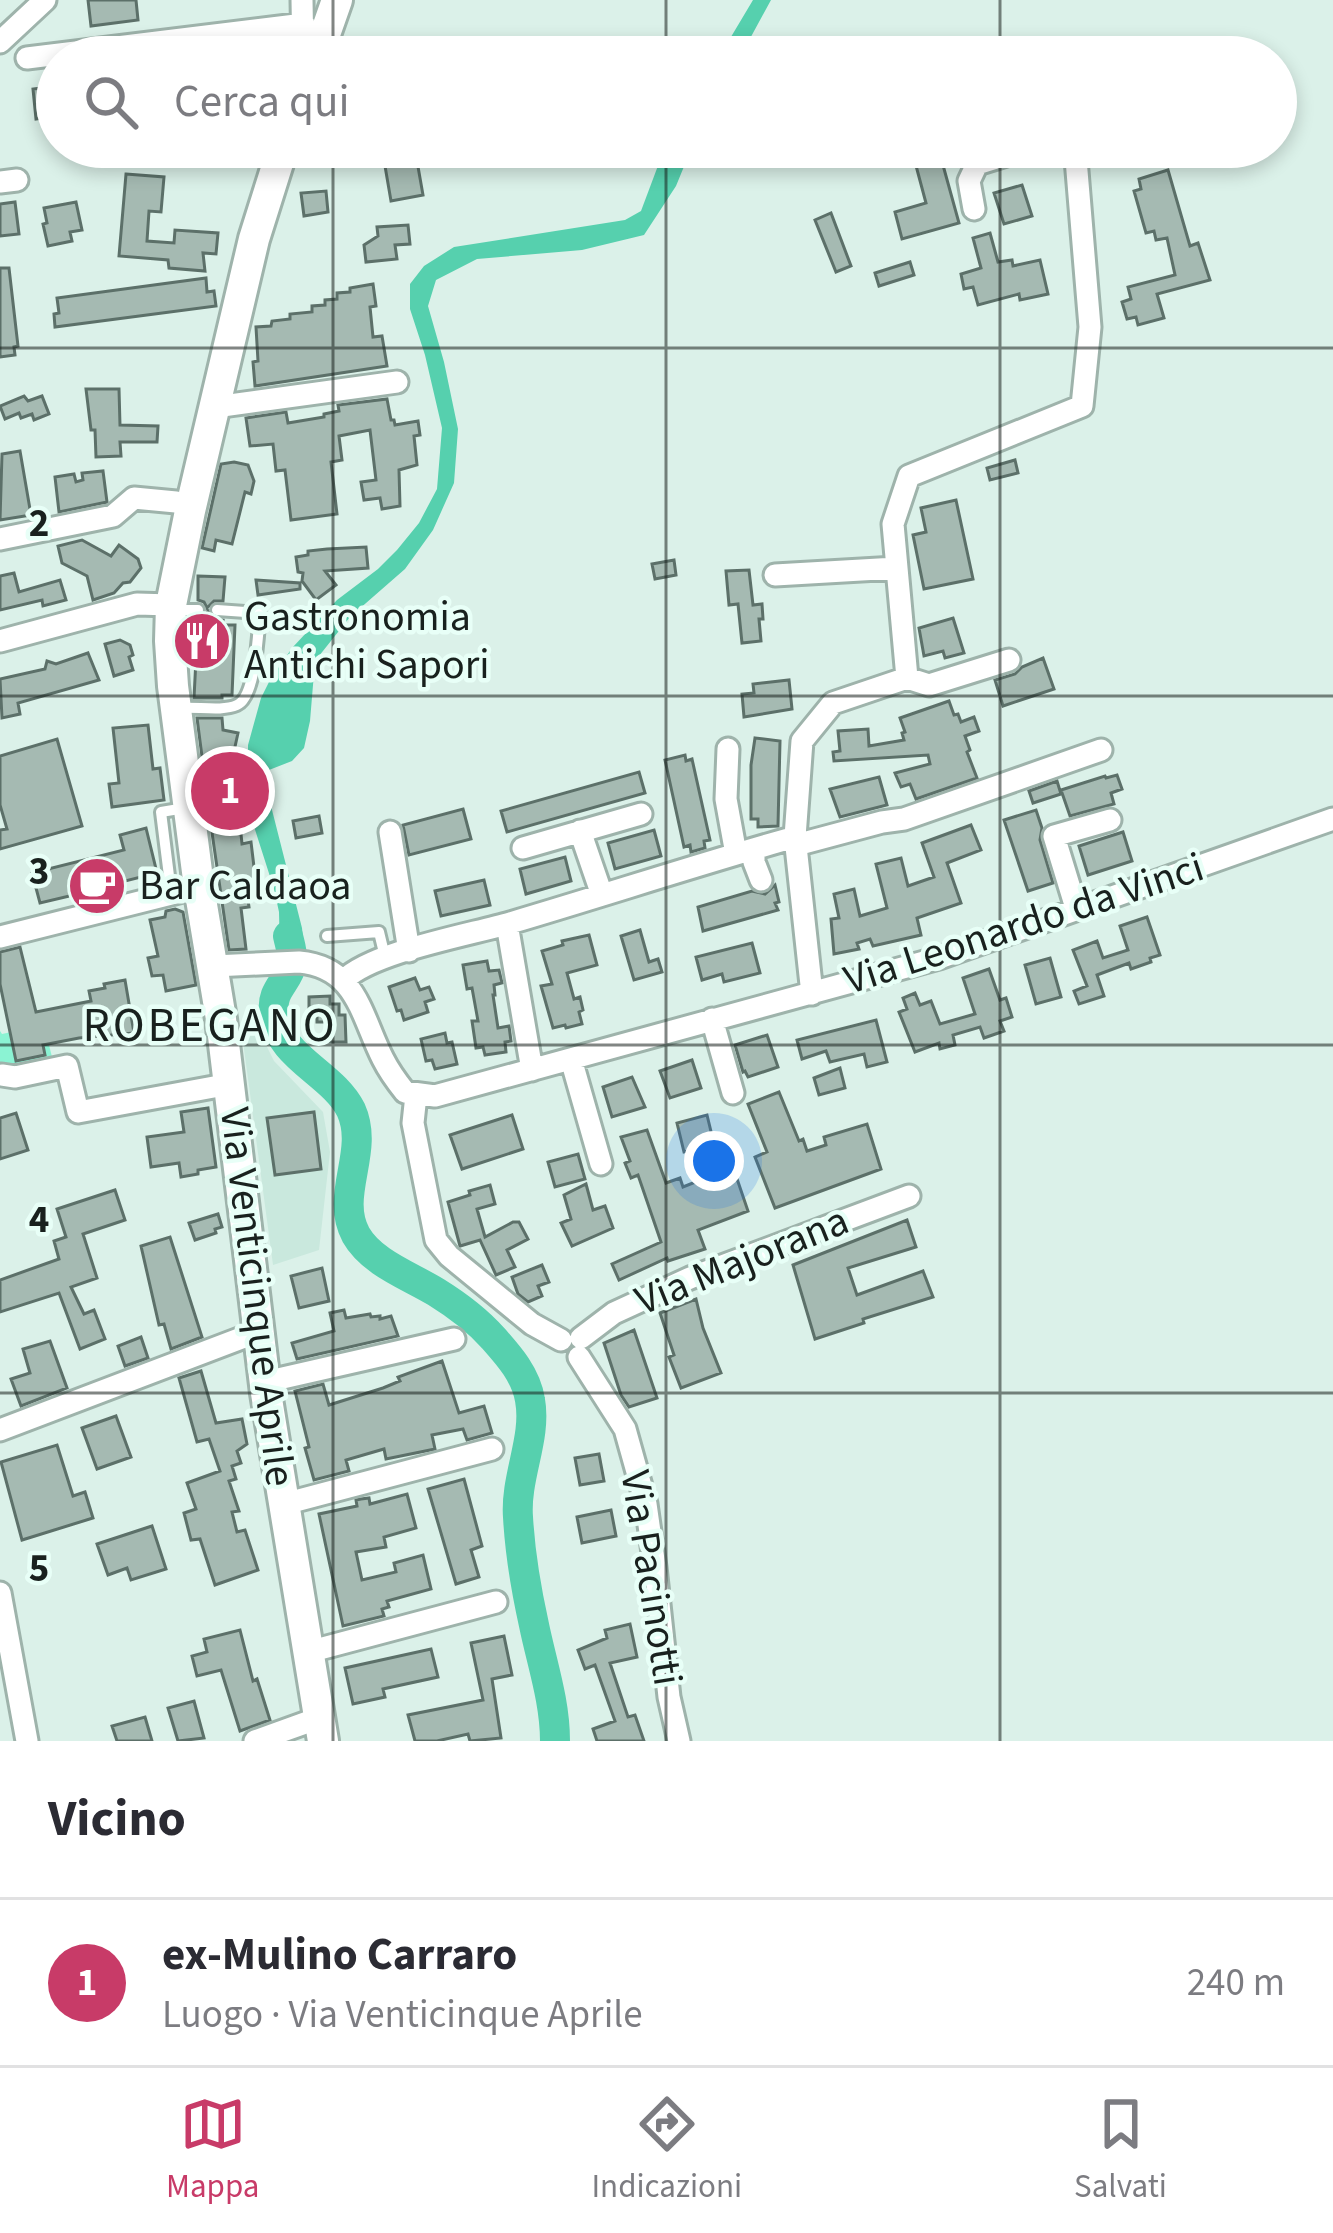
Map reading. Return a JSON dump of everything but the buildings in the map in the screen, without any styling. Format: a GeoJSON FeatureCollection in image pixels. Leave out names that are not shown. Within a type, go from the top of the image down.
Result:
{"type":"FeatureCollection","features":[{"type":"Feature","properties":{"kind":"main road"},"geometry":{"type":"LineString","coordinates":[[325,36],[338,0]]}},
{"type":"Feature","properties":{"kind":"main road","name":"Via Venticinque Aprile"},"geometry":{"type":"LineString","coordinates":[[276,168],[254,239],[190,507],[171,662],[188,808],[185,890],[214,966],[265,1382],[321,1729]]}},
{"type":"Feature","properties":{"kind":"street"},"geometry":{"type":"LineString","coordinates":[[0,41],[45,0]]}},
{"type":"Feature","properties":{"kind":"street"},"geometry":{"type":"LineString","coordinates":[[302,0],[304,36]]}},
{"type":"Feature","properties":{"kind":"street"},"geometry":{"type":"LineString","coordinates":[[206,36],[304,24]]}},
{"type":"Feature","properties":{"kind":"street"},"geometry":{"type":"LineString","coordinates":[[27,58],[36,57]]}},
{"type":"Feature","properties":{"kind":"street"},"geometry":{"type":"LineString","coordinates":[[974,168],[969,181],[974,209]]}},
{"type":"Feature","properties":{"kind":"street"},"geometry":{"type":"LineString","coordinates":[[907,678],[893,524],[909,476],[1082,406],[1090,327],[1073,168]]}},
{"type":"Feature","properties":{"kind":"street"},"geometry":{"type":"LineString","coordinates":[[215,407],[398,382]]}},
{"type":"Feature","properties":{"kind":"street"},"geometry":{"type":"LineString","coordinates":[[0,539],[113,516],[134,498],[190,507]]}},
{"type":"Feature","properties":{"kind":"street"},"geometry":{"type":"LineString","coordinates":[[775,575],[896,568]]}},
{"type":"Feature","properties":{"kind":"street"},"geometry":{"type":"LineString","coordinates":[[0,640],[137,604],[180,608]]}},
{"type":"Feature","properties":{"kind":"street"},"geometry":{"type":"LineString","coordinates":[[812,994],[795,841],[802,741],[833,703],[907,678],[929,685],[1010,660]]}},
{"type":"Feature","properties":{"kind":"street"},"geometry":{"type":"LineString","coordinates":[[728,748],[726,799],[761,880]]}},
{"type":"Feature","properties":{"kind":"street"},"geometry":{"type":"LineString","coordinates":[[344,980],[356,969],[385,957],[745,851],[904,819],[1101,750]]}},
{"type":"Feature","properties":{"kind":"street"},"geometry":{"type":"LineString","coordinates":[[523,848],[641,814]]}},
{"type":"Feature","properties":{"kind":"street","name":"Via Leonardo da Vinci"},"geometry":{"type":"LineString","coordinates":[[416,1095],[435,1096],[939,958],[1333,819]]}},
{"type":"Feature","properties":{"kind":"street"},"geometry":{"type":"LineString","coordinates":[[1076,908],[1054,836],[1110,820]]}},
{"type":"Feature","properties":{"kind":"street"},"geometry":{"type":"LineString","coordinates":[[580,831],[602,895]]}},
{"type":"Feature","properties":{"kind":"street"},"geometry":{"type":"LineString","coordinates":[[390,832],[409,952]]}},
{"type":"Feature","properties":{"kind":"street"},"geometry":{"type":"LineString","coordinates":[[0,938],[185,890]]}},
{"type":"Feature","properties":{"kind":"street"},"geometry":{"type":"LineString","coordinates":[[507,924],[532,1070]]}},
{"type":"Feature","properties":{"kind":"street"},"geometry":{"type":"LineString","coordinates":[[214,966],[313,963],[344,980],[394,1079],[405,1092],[416,1095]]}},
{"type":"Feature","properties":{"kind":"street"},"geometry":{"type":"LineString","coordinates":[[712,1019],[734,1093]]}},
{"type":"Feature","properties":{"kind":"street"},"geometry":{"type":"LineString","coordinates":[[571,1059],[602,1164]]}},
{"type":"Feature","properties":{"kind":"street"},"geometry":{"type":"LineString","coordinates":[[2,1076],[67,1066],[78,1112],[230,1084]]}},
{"type":"Feature","properties":{"kind":"street","name":"Via Pacinotti"},"geometry":{"type":"LineString","coordinates":[[416,1095],[413,1124],[436,1240],[448,1256],[516,1312],[574,1345],[625,1429],[646,1504],[669,1697],[679,1741]]}},
{"type":"Feature","properties":{"kind":"street","name":"Via Majorana"},"geometry":{"type":"LineString","coordinates":[[574,1345],[614,1313],[652,1294],[909,1196]]}},
{"type":"Feature","properties":{"kind":"street"},"geometry":{"type":"LineString","coordinates":[[0,1430],[260,1331]]}},
{"type":"Feature","properties":{"kind":"street"},"geometry":{"type":"LineString","coordinates":[[265,1382],[454,1339]]}},
{"type":"Feature","properties":{"kind":"street"},"geometry":{"type":"LineString","coordinates":[[284,1504],[492,1449]]}},
{"type":"Feature","properties":{"kind":"street"},"geometry":{"type":"LineString","coordinates":[[0,1593],[27,1741]]}},
{"type":"Feature","properties":{"kind":"street"},"geometry":{"type":"LineString","coordinates":[[308,1652],[496,1602]]}},
{"type":"Feature","properties":{"kind":"street"},"geometry":{"type":"LineString","coordinates":[[256,1741],[321,1729]]}},
{"type":"Feature","properties":{"kind":"lane"},"geometry":{"type":"LineString","coordinates":[[176,709],[234,707],[248,693],[260,613],[218,610]]}},
{"type":"Feature","properties":{"kind":"lane"},"geometry":{"type":"LineString","coordinates":[[327,935],[379,932],[385,957]]}},
{"type":"Feature","properties":{"kind":"shaded area"},"geometry":{"type":"Polygon","coordinates":[[[753,0],[771,0],[751,36],[732,36],[753,0]]]}},
{"type":"Feature","properties":{"kind":"shaded area"},"geometry":{"type":"Polygon","coordinates":[[[657,168],[683,168],[644,235],[582,250],[477,259],[436,280],[428,306],[458,429],[454,483],[433,530],[405,569],[350,617],[315,661],[304,748],[292,761],[269,770],[262,799],[271,806],[304,950],[280,954],[279,912],[249,811],[252,768],[248,745],[261,698],[292,648],[337,600],[397,550],[437,489],[442,428],[410,309],[410,284],[424,266],[454,247],[625,220],[641,211],[657,168]]]}},
{"type":"Feature","properties":{"kind":"shaded area"},"geometry":{"type":"Polygon","coordinates":[[[44,1025],[52,1057],[0,1069],[0,1031],[44,1025]]]}},
{"type":"Feature","properties":{"kind":"shaded area"},"geometry":{"type":"Polygon","coordinates":[[[259,1031],[274,1061],[323,1112],[330,1152],[319,1250],[273,1265],[242,1034],[259,1031]]]}},
{"type":"Feature","properties":{"kind":"waterway"},"geometry":{"type":"LineString","coordinates":[[288,936],[292,963],[275,997],[274,1012],[285,1041],[351,1110],[357,1142],[349,1204],[356,1235],[381,1261],[444,1297],[480,1325],[511,1359],[528,1391],[531,1429],[518,1502],[519,1530],[555,1741]]}},
{"type":"Feature","properties":{"kind":"place","name":"Gastronomia Antichi Sapori"},"geometry":{"type":"Point","coordinates":[202,641]}},
{"type":"Feature","properties":{"kind":"place","name":"ex-Mulino Carraro"},"geometry":{"type":"Point","coordinates":[230,791]}},
{"type":"Feature","properties":{"kind":"place","name":"Bar Caldaoa"},"geometry":{"type":"Point","coordinates":[97,886]}},
{"type":"Feature","properties":{"kind":"district","name":"ROBEGANO"},"geometry":{"type":"Point","coordinates":[210,1026]}}]}
